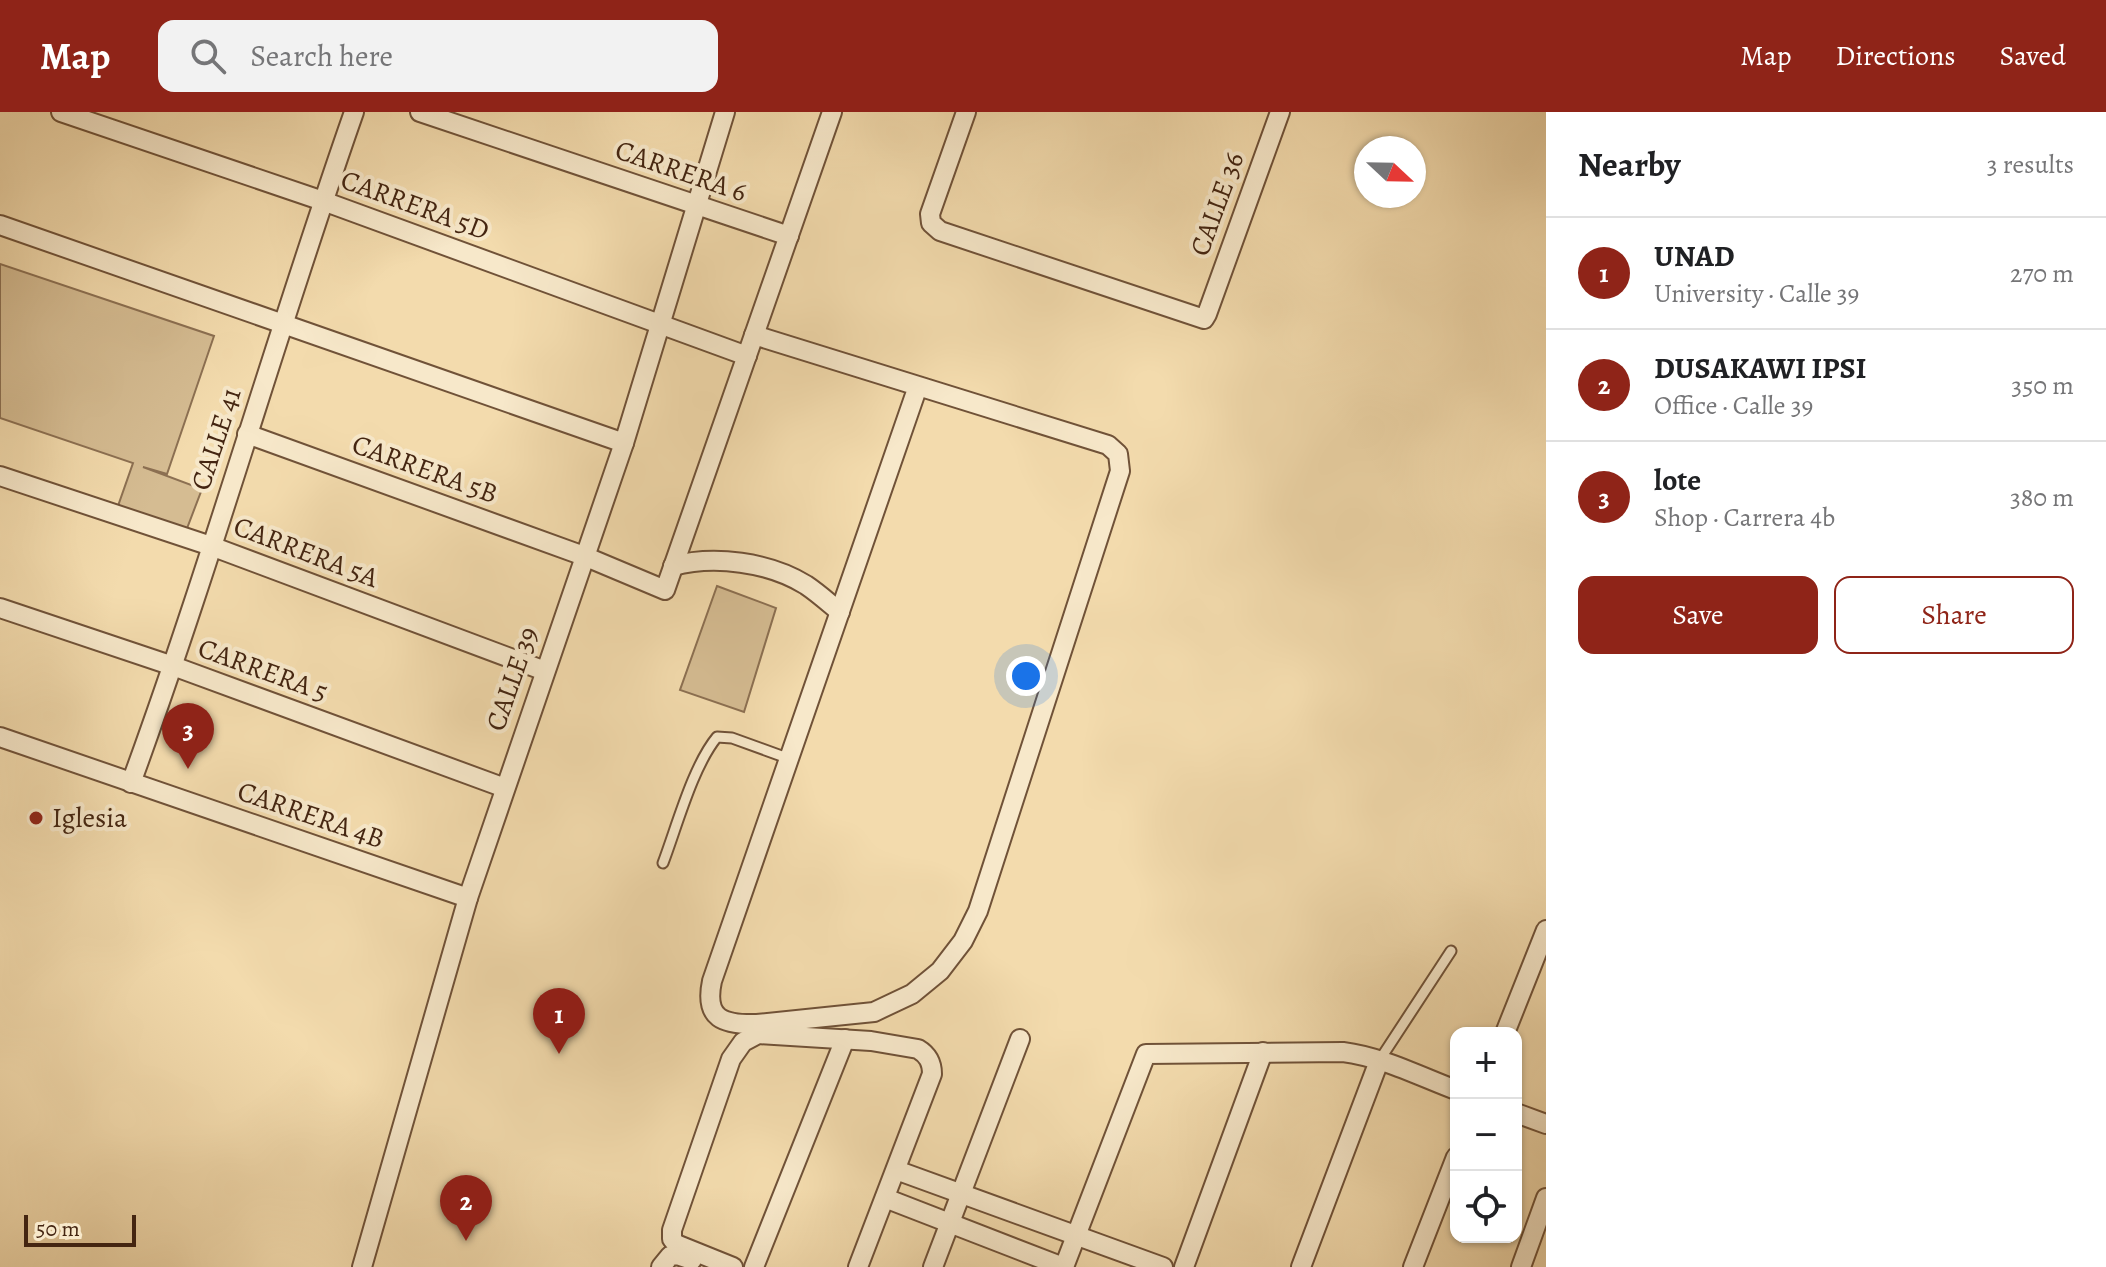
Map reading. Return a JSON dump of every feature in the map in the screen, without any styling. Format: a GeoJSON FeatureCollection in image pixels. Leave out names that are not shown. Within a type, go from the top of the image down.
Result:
{"type":"FeatureCollection","features":[{"type":"Feature","properties":{"kind":"street","name":"CARRERA 5D"},"geometry":{"type":"LineString","coordinates":[[61,112],[323,201],[747,356]]}},
{"type":"Feature","properties":{"kind":"street","name":"CALLE 41"},"geometry":{"type":"LineString","coordinates":[[131,783],[173,666],[354,112]]}},
{"type":"Feature","properties":{"kind":"street","name":"CARRERA 6"},"geometry":{"type":"LineString","coordinates":[[420,112],[789,236]]}},
{"type":"Feature","properties":{"kind":"street","name":"CALLE 39"},"geometry":{"type":"LineString","coordinates":[[362,1267],[468,898],[624,443],[725,112]]}},
{"type":"Feature","properties":{"kind":"street"},"geometry":{"type":"LineString","coordinates":[[832,112],[673,566],[718,560],[763,566],[804,584],[840,612]]}},
{"type":"Feature","properties":{"kind":"street","name":"CALLE 36"},"geometry":{"type":"LineString","coordinates":[[966,112],[930,214],[931,223],[940,231],[1204,319],[1280,112]]}},
{"type":"Feature","properties":{"kind":"street"},"geometry":{"type":"LineString","coordinates":[[0,225],[624,443]]}},
{"type":"Feature","properties":{"kind":"street"},"geometry":{"type":"LineString","coordinates":[[754,335],[1108,445],[1118,454],[1120,471],[978,911],[963,941],[940,971],[912,994],[874,1012],[757,1024],[740,1025],[723,1021],[712,1010],[709,995],[712,981],[918,386]]}},
{"type":"Feature","properties":{"kind":"street","name":"CARRERA 5B"},"geometry":{"type":"LineString","coordinates":[[247,434],[584,556],[665,590],[673,566]]}},
{"type":"Feature","properties":{"kind":"street","name":"CARRERA 5A"},"geometry":{"type":"LineString","coordinates":[[0,476],[211,546],[545,671]]}},
{"type":"Feature","properties":{"kind":"street","name":"CARRERA 5"},"geometry":{"type":"LineString","coordinates":[[0,608],[173,666],[505,788]]}},
{"type":"Feature","properties":{"kind":"street","name":"CARRERA 4B"},"geometry":{"type":"LineString","coordinates":[[0,737],[468,898]]}},
{"type":"Feature","properties":{"kind":"street"},"geometry":{"type":"LineString","coordinates":[[1507,1027],[1546,930]]}},
{"type":"Feature","properties":{"kind":"street"},"geometry":{"type":"LineString","coordinates":[[733,1267],[683,1248],[672,1239],[672,1230],[731,1059],[743,1042],[758,1034],[871,1041],[918,1049],[930,1059],[932,1074],[858,1267]]}},
{"type":"Feature","properties":{"kind":"street"},"geometry":{"type":"LineString","coordinates":[[754,1267],[845,1039]]}},
{"type":"Feature","properties":{"kind":"street"},"geometry":{"type":"LineString","coordinates":[[933,1267],[1020,1039]]}},
{"type":"Feature","properties":{"kind":"street"},"geometry":{"type":"LineString","coordinates":[[1184,1267],[1263,1052]]}},
{"type":"Feature","properties":{"kind":"street"},"geometry":{"type":"LineString","coordinates":[[885,1198],[1064,1267],[1146,1054],[1343,1052],[1379,1061],[1450,1088]]}},
{"type":"Feature","properties":{"kind":"street"},"geometry":{"type":"LineString","coordinates":[[1301,1267],[1379,1061]]}},
{"type":"Feature","properties":{"kind":"street"},"geometry":{"type":"LineString","coordinates":[[1522,1115],[1546,1124]]}},
{"type":"Feature","properties":{"kind":"street"},"geometry":{"type":"LineString","coordinates":[[896,1170],[1163,1267]]}},
{"type":"Feature","properties":{"kind":"street"},"geometry":{"type":"LineString","coordinates":[[1413,1267],[1451,1171]]}},
{"type":"Feature","properties":{"kind":"street"},"geometry":{"type":"LineString","coordinates":[[1521,1267],[1546,1198]]}},
{"type":"Feature","properties":{"kind":"street"},"geometry":{"type":"LineString","coordinates":[[661,1267],[670,1256],[677,1255],[710,1267]]}},
{"type":"Feature","properties":{"kind":"lane"},"geometry":{"type":"LineString","coordinates":[[663,863],[699,766],[717,737],[732,738],[790,759]]}},
{"type":"Feature","properties":{"kind":"lane"},"geometry":{"type":"LineString","coordinates":[[1379,1061],[1451,951]]}},
{"type":"Feature","properties":{"kind":"shaded area"},"geometry":{"type":"Polygon","coordinates":[[[0,264],[214,336],[167,474],[143,467],[202,489],[186,531],[118,506],[133,463],[0,418],[0,264]]]}},
{"type":"Feature","properties":{"kind":"shaded area"},"geometry":{"type":"Polygon","coordinates":[[[717,586],[776,608],[744,712],[680,690],[717,586]]]}},
{"type":"Feature","properties":{"kind":"place","name":"lote"},"geometry":{"type":"Point","coordinates":[188,769]}},
{"type":"Feature","properties":{"kind":"place","name":"Iglesia"},"geometry":{"type":"Point","coordinates":[36,818]}},
{"type":"Feature","properties":{"kind":"place","name":"UNAD"},"geometry":{"type":"Point","coordinates":[559,1054]}},
{"type":"Feature","properties":{"kind":"place","name":"DUSAKAWI IPSI"},"geometry":{"type":"Point","coordinates":[466,1241]}}]}
